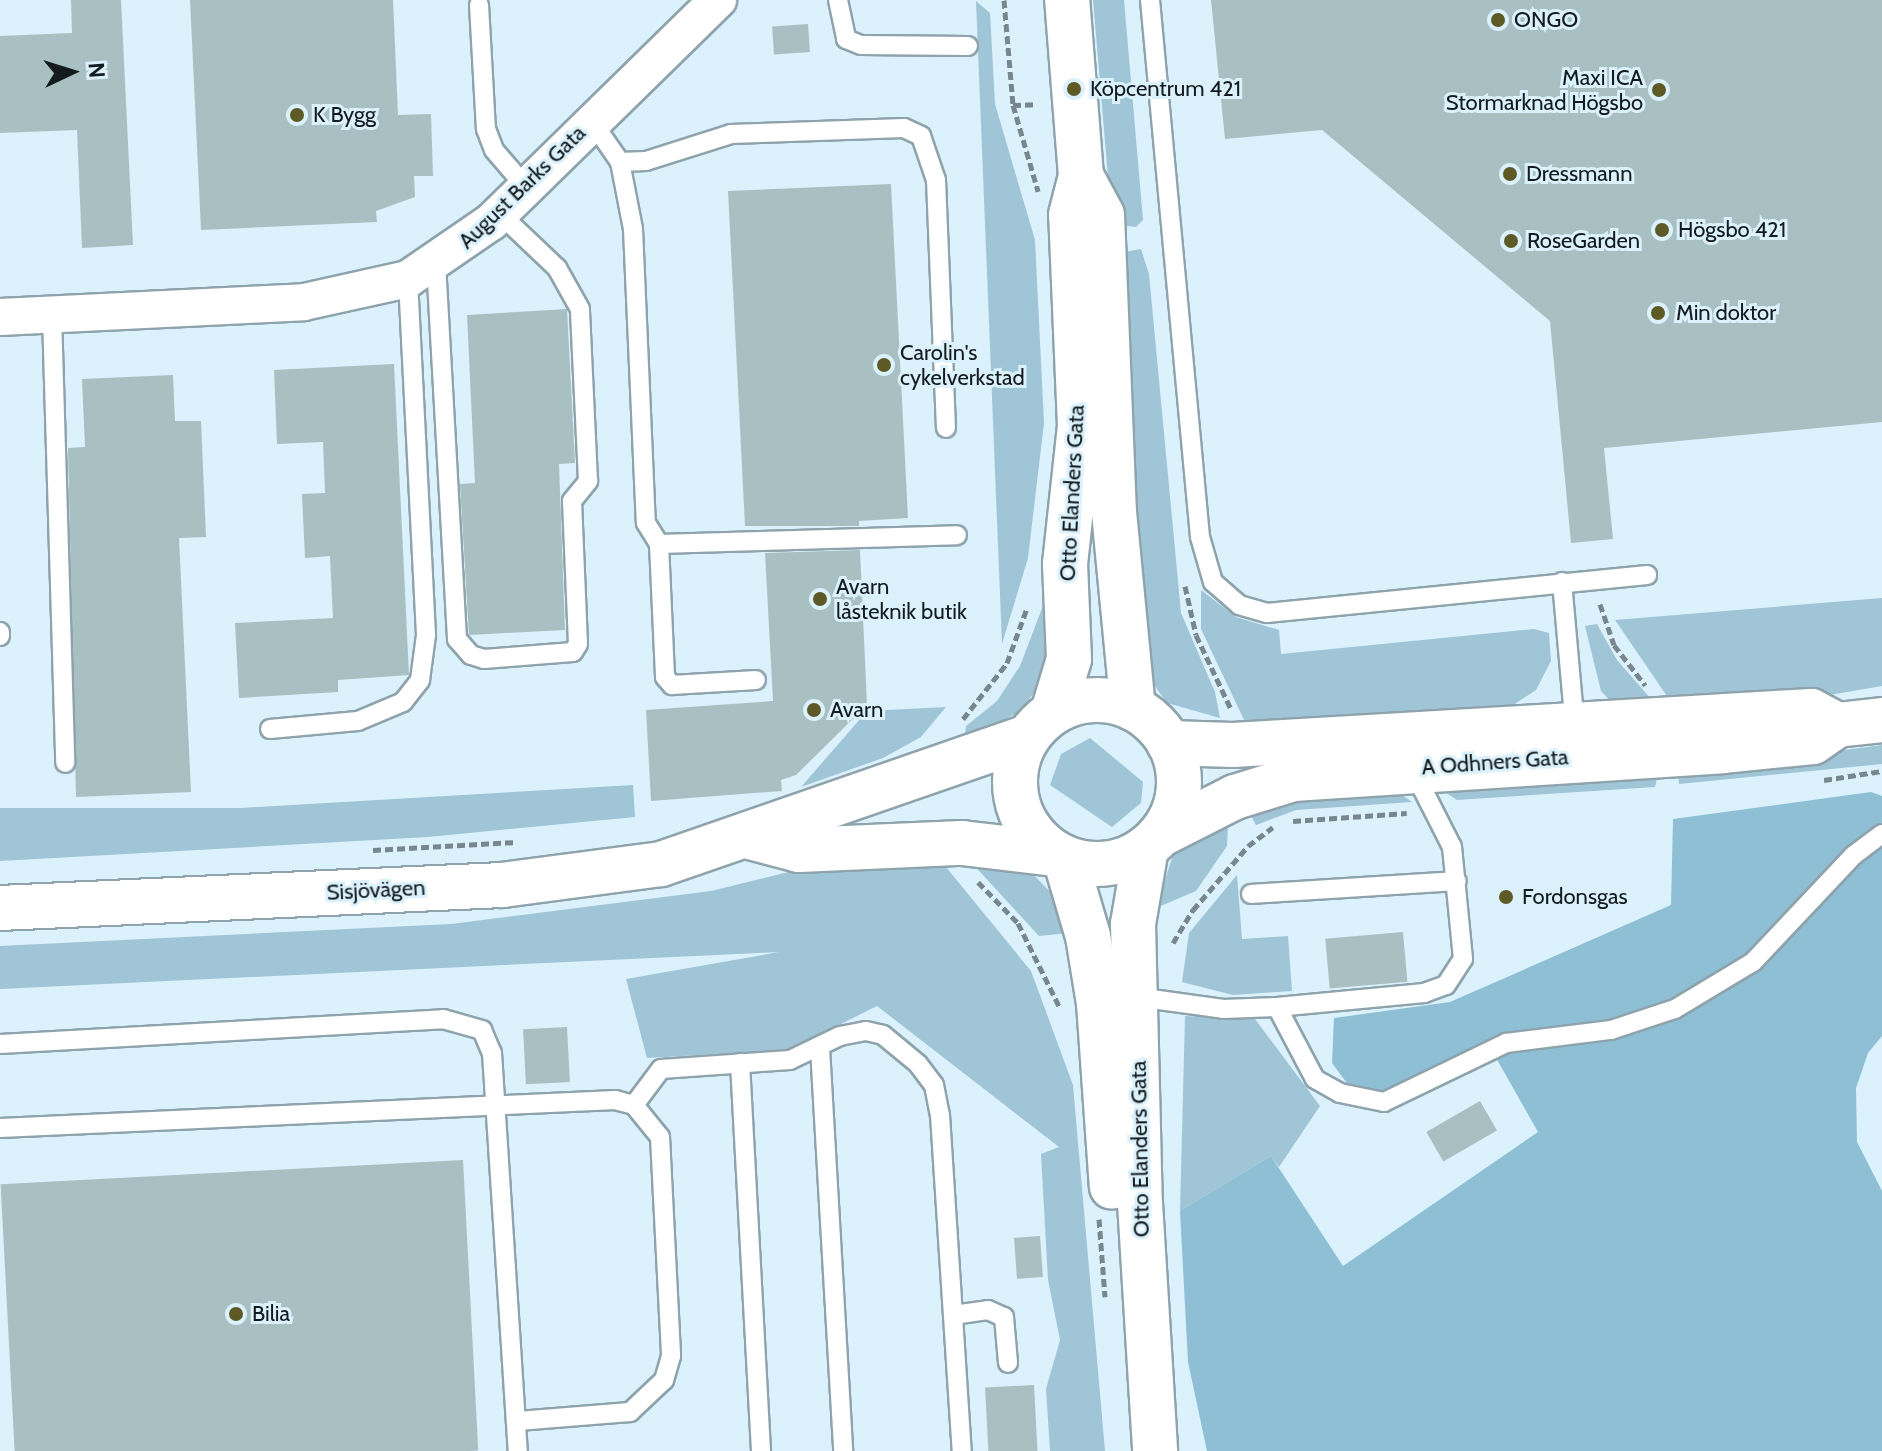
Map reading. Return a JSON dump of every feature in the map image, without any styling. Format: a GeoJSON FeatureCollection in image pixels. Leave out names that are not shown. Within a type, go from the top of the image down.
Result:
{"type":"FeatureCollection","features":[{"type":"Feature","properties":{"kind":"street","name":"August Barks Gata"},"geometry":{"type":"LineString","coordinates":[[0,317],[304,302],[422,271],[499,213],[591,120],[718,0]]}},
{"type":"Feature","properties":{"kind":"street","name":"Otto Elanders Gata"},"geometry":{"type":"LineString","coordinates":[[1067,0],[1081,176],[1071,215],[1080,426],[1065,564],[1069,659],[1040,724],[1017,762],[1017,801],[1027,826],[1060,856],[1088,936],[1099,1003],[1131,1451]]}},
{"type":"Feature","properties":{"kind":"street","name":"Otto Elanders Gata"},"geometry":{"type":"LineString","coordinates":[[1081,176],[1102,215],[1110,452],[1133,708]]}},
{"type":"Feature","properties":{"kind":"street"},"geometry":{"type":"LineString","coordinates":[[1040,724],[1099,700],[1133,708],[1169,743]]}},
{"type":"Feature","properties":{"kind":"street","name":"A Odhners Gata"},"geometry":{"type":"LineString","coordinates":[[1169,743],[1813,742],[1837,725],[1882,720]]}},
{"type":"Feature","properties":{"kind":"street","name":"Sisjövägen"},"geometry":{"type":"LineString","coordinates":[[0,908],[502,885],[661,864],[954,765],[1040,724]]}},
{"type":"Feature","properties":{"kind":"street","name":"A Odhners Gata"},"geometry":{"type":"LineString","coordinates":[[1153,841],[1235,797],[1293,779],[1413,767],[1575,740]]}},
{"type":"Feature","properties":{"kind":"street","name":"Otto Elanders Gata"},"geometry":{"type":"LineString","coordinates":[[1155,1451],[1140,1203],[1133,924],[1153,841],[1178,790],[1169,743]]}},
{"type":"Feature","properties":{"kind":"street"},"geometry":{"type":"LineString","coordinates":[[746,836],[799,850],[962,843],[1107,864],[1153,841]]}},
{"type":"Feature","properties":{"kind":"lane"},"geometry":{"type":"LineString","coordinates":[[838,0],[846,39],[861,45],[968,46]]}},
{"type":"Feature","properties":{"kind":"lane"},"geometry":{"type":"LineString","coordinates":[[1150,0],[1200,537],[1213,582],[1239,605],[1267,613],[1647,575]]}},
{"type":"Feature","properties":{"kind":"lane"},"geometry":{"type":"LineString","coordinates":[[479,5],[486,129],[494,150],[525,186]]}},
{"type":"Feature","properties":{"kind":"lane"},"geometry":{"type":"LineString","coordinates":[[591,120],[620,162],[633,229],[646,523],[659,544],[665,677],[672,685],[756,680]]}},
{"type":"Feature","properties":{"kind":"lane"},"geometry":{"type":"LineString","coordinates":[[620,162],[646,161],[731,134],[904,128],[921,136],[936,180],[946,428]]}},
{"type":"Feature","properties":{"kind":"lane"},"geometry":{"type":"LineString","coordinates":[[422,271],[457,639],[471,655],[484,659],[573,652],[578,644],[572,501],[588,481],[580,309],[557,268],[499,213]]}},
{"type":"Feature","properties":{"kind":"lane"},"geometry":{"type":"LineString","coordinates":[[270,729],[358,721],[403,702],[420,680],[426,635],[422,271]]}},
{"type":"Feature","properties":{"kind":"lane"},"geometry":{"type":"LineString","coordinates":[[52,315],[65,763]]}},
{"type":"Feature","properties":{"kind":"lane"},"geometry":{"type":"LineString","coordinates":[[659,544],[957,535]]}},
{"type":"Feature","properties":{"kind":"lane"},"geometry":{"type":"LineString","coordinates":[[1562,582],[1575,740]]}},
{"type":"Feature","properties":{"kind":"lane"},"geometry":{"type":"LineString","coordinates":[[1137,997],[1223,1009],[1277,1007],[1424,993],[1446,985],[1463,959],[1457,881],[1448,829],[1415,783],[1413,767]]}},
{"type":"Feature","properties":{"kind":"lane"},"geometry":{"type":"LineString","coordinates":[[1277,1007],[1315,1079],[1340,1093],[1384,1102],[1506,1043],[1611,1030],[1687,1003],[1753,962],[1854,855],[1882,834]]}},
{"type":"Feature","properties":{"kind":"lane"},"geometry":{"type":"LineString","coordinates":[[1251,894],[1457,881]]}},
{"type":"Feature","properties":{"kind":"lane"},"geometry":{"type":"LineString","coordinates":[[0,1044],[466,1021],[482,1030],[492,1053],[518,1451]]}},
{"type":"Feature","properties":{"kind":"lane"},"geometry":{"type":"LineString","coordinates":[[634,1105],[661,1069],[790,1060],[840,1036],[883,1035],[934,1085],[962,1451]]}},
{"type":"Feature","properties":{"kind":"lane"},"geometry":{"type":"LineString","coordinates":[[820,1048],[843,1451]]}},
{"type":"Feature","properties":{"kind":"lane"},"geometry":{"type":"LineString","coordinates":[[740,1063],[761,1451]]}},
{"type":"Feature","properties":{"kind":"lane"},"geometry":{"type":"LineString","coordinates":[[0,1128],[615,1100],[634,1105],[660,1137],[671,1356],[664,1380],[630,1412],[517,1421]]}},
{"type":"Feature","properties":{"kind":"lane"},"geometry":{"type":"LineString","coordinates":[[953,1315],[988,1310],[1004,1317],[1008,1363]]}},
{"type":"Feature","properties":{"kind":"path"},"geometry":{"type":"LineString","coordinates":[[1004,0],[1013,105],[1041,203]]}},
{"type":"Feature","properties":{"kind":"path"},"geometry":{"type":"LineString","coordinates":[[1013,105],[1036,104]]}},
{"type":"Feature","properties":{"kind":"path"},"geometry":{"type":"LineString","coordinates":[[954,765],[952,731],[1007,663],[1030,600]]}},
{"type":"Feature","properties":{"kind":"path"},"geometry":{"type":"LineString","coordinates":[[1821,780],[1882,771]]}},
{"type":"Feature","properties":{"kind":"path"},"geometry":{"type":"LineString","coordinates":[[1179,926],[1248,846],[1275,825],[1437,811]]}},
{"type":"Feature","properties":{"kind":"path"},"geometry":{"type":"LineString","coordinates":[[362,850],[520,842]]}},
{"type":"Feature","properties":{"kind":"path"},"geometry":{"type":"LineString","coordinates":[[962,843],[963,864],[1037,952]]}},
{"type":"Feature","properties":{"kind":"shaded area"},"geometry":{"type":"Polygon","coordinates":[[[1093,0],[1124,0],[1143,220],[1136,227],[1112,224],[1093,0]]]}},
{"type":"Feature","properties":{"kind":"shaded area"},"geometry":{"type":"Polygon","coordinates":[[[976,1],[990,13],[995,104],[1035,240],[1044,423],[1028,558],[1002,644],[976,1]]]}},
{"type":"Feature","properties":{"kind":"shaded area"},"geometry":{"type":"Polygon","coordinates":[[[1141,249],[1149,274],[1181,613],[1215,692],[1220,718],[1167,703],[1149,678],[1114,254],[1141,249]]]}},
{"type":"Feature","properties":{"kind":"shaded area"},"geometry":{"type":"Polygon","coordinates":[[[1049,590],[1052,640],[1044,680],[1019,712],[964,741],[966,726],[997,701],[1020,666],[1049,590]]]}},
{"type":"Feature","properties":{"kind":"shaded area"},"geometry":{"type":"Polygon","coordinates":[[[1201,590],[1236,617],[1279,630],[1281,654],[1534,629],[1549,633],[1551,661],[1536,690],[1498,715],[1244,720],[1201,629],[1201,590]]]}},
{"type":"Feature","properties":{"kind":"shaded area"},"geometry":{"type":"Polygon","coordinates":[[[1882,598],[1882,686],[1771,705],[1671,702],[1615,620],[1882,598]]]}},
{"type":"Feature","properties":{"kind":"shaded area"},"geometry":{"type":"Polygon","coordinates":[[[1597,624],[1617,660],[1652,700],[1618,709],[1601,691],[1585,626],[1597,624]]]}},
{"type":"Feature","properties":{"kind":"shaded area"},"geometry":{"type":"Polygon","coordinates":[[[946,707],[921,737],[883,758],[801,787],[867,711],[946,707]]]}},
{"type":"Feature","properties":{"kind":"shaded area"},"geometry":{"type":"Polygon","coordinates":[[[1090,738],[1143,782],[1141,803],[1112,827],[1050,785],[1061,754],[1090,738]]]}},
{"type":"Feature","properties":{"kind":"shaded area"},"geometry":{"type":"Polygon","coordinates":[[[1882,745],[1882,764],[1679,784],[1678,772],[1882,745]]]}},
{"type":"Feature","properties":{"kind":"shaded area"},"geometry":{"type":"Polygon","coordinates":[[[1658,775],[1655,787],[1457,800],[1442,790],[1658,775]]]}},
{"type":"Feature","properties":{"kind":"shaded area"},"geometry":{"type":"Polygon","coordinates":[[[633,785],[635,817],[428,837],[0,861],[0,808],[241,808],[633,785]]]}},
{"type":"Feature","properties":{"kind":"shaded area"},"geometry":{"type":"Polygon","coordinates":[[[1871,792],[1882,796],[1882,1036],[1868,1053],[1856,1088],[1857,1142],[1882,1191],[1882,1451],[1207,1451],[1188,1362],[1180,1211],[1271,1156],[1343,1266],[1538,1132],[1487,1042],[1393,1092],[1349,1086],[1332,1063],[1334,1018],[1450,1002],[1671,905],[1673,819],[1871,792]]]}},
{"type":"Feature","properties":{"kind":"shaded area"},"geometry":{"type":"Polygon","coordinates":[[[1401,794],[1412,802],[1296,810],[1256,825],[1250,814],[1254,803],[1401,794]]]}},
{"type":"Feature","properties":{"kind":"shaded area"},"geometry":{"type":"Polygon","coordinates":[[[1228,825],[1227,846],[1196,891],[1156,908],[1174,852],[1228,825]]]}},
{"type":"Feature","properties":{"kind":"shaded area"},"geometry":{"type":"Polygon","coordinates":[[[941,861],[1031,971],[1073,1085],[1105,1451],[1050,1451],[1046,1389],[1060,1340],[1048,1280],[1041,1154],[1059,1147],[877,1006],[789,1050],[647,1058],[626,979],[779,952],[0,989],[0,946],[451,924],[711,891],[805,868],[941,861]]]}},
{"type":"Feature","properties":{"kind":"shaded area"},"geometry":{"type":"Polygon","coordinates":[[[971,862],[1032,873],[1054,896],[1069,933],[1039,936],[971,862]]]}},
{"type":"Feature","properties":{"kind":"shaded area"},"geometry":{"type":"Polygon","coordinates":[[[1237,875],[1242,939],[1288,936],[1292,991],[1233,995],[1182,982],[1189,933],[1237,875]]]}},
{"type":"Feature","properties":{"kind":"shaded area"},"geometry":{"type":"Polygon","coordinates":[[[1185,1016],[1255,1019],[1320,1106],[1279,1167],[1271,1156],[1180,1211],[1185,1016]]]}},
{"type":"Feature","properties":{"kind":"building"},"geometry":{"type":"Polygon","coordinates":[[[71,0],[121,0],[133,245],[82,248],[77,130],[0,133],[0,36],[72,33],[71,0]]]}},
{"type":"Feature","properties":{"kind":"building","name":"K Bygg"},"geometry":{"type":"Polygon","coordinates":[[[190,0],[393,0],[398,115],[431,114],[433,176],[414,176],[415,197],[376,211],[377,222],[201,230],[190,0]]]}},
{"type":"Feature","properties":{"kind":"building","name":"Högsbo 421"},"geometry":{"type":"Polygon","coordinates":[[[1211,0],[1882,0],[1882,422],[1604,448],[1613,539],[1571,543],[1550,321],[1322,130],[1225,139],[1211,0]]]}},
{"type":"Feature","properties":{"kind":"building"},"geometry":{"type":"Polygon","coordinates":[[[808,24],[810,52],[774,54],[772,27],[808,24]]]}},
{"type":"Feature","properties":{"kind":"building"},"geometry":{"type":"Polygon","coordinates":[[[891,184],[908,518],[859,521],[859,526],[745,526],[728,191],[891,184]]]}},
{"type":"Feature","properties":{"kind":"building"},"geometry":{"type":"Polygon","coordinates":[[[567,309],[575,463],[559,464],[565,630],[469,635],[460,484],[475,483],[467,315],[567,309]]]}},
{"type":"Feature","properties":{"kind":"building"},"geometry":{"type":"Polygon","coordinates":[[[394,364],[409,675],[338,680],[338,692],[239,698],[235,623],[333,618],[330,556],[305,558],[302,494],[325,493],[323,442],[277,444],[274,370],[394,364]]]}},
{"type":"Feature","properties":{"kind":"building"},"geometry":{"type":"Polygon","coordinates":[[[173,375],[175,421],[201,421],[206,537],[179,538],[191,792],[76,797],[68,448],[85,447],[82,379],[173,375]]]}},
{"type":"Feature","properties":{"kind":"building"},"geometry":{"type":"Polygon","coordinates":[[[860,550],[867,705],[796,775],[781,780],[782,791],[651,801],[646,710],[773,701],[765,553],[860,550]]]}},
{"type":"Feature","properties":{"kind":"building"},"geometry":{"type":"Polygon","coordinates":[[[1403,932],[1407,982],[1330,989],[1325,939],[1403,932]]]}},
{"type":"Feature","properties":{"kind":"building"},"geometry":{"type":"Polygon","coordinates":[[[567,1027],[570,1082],[526,1084],[523,1029],[567,1027]]]}},
{"type":"Feature","properties":{"kind":"building"},"geometry":{"type":"Polygon","coordinates":[[[1480,1101],[1497,1130],[1443,1161],[1426,1132],[1480,1101]]]}},
{"type":"Feature","properties":{"kind":"building","name":"Bilia"},"geometry":{"type":"Polygon","coordinates":[[[463,1160],[478,1451],[15,1451],[1,1184],[463,1160]]]}},
{"type":"Feature","properties":{"kind":"building"},"geometry":{"type":"Polygon","coordinates":[[[1040,1236],[1043,1277],[1017,1279],[1014,1238],[1040,1236]]]}},
{"type":"Feature","properties":{"kind":"building"},"geometry":{"type":"Polygon","coordinates":[[[1034,1385],[1037,1451],[988,1451],[985,1388],[1034,1385]]]}},
{"type":"Feature","properties":{"kind":"place","name":"ONGO"},"geometry":{"type":"Point","coordinates":[1498,20]}},
{"type":"Feature","properties":{"kind":"place","name":"Köpcentrum 421"},"geometry":{"type":"Point","coordinates":[1074,89]}},
{"type":"Feature","properties":{"kind":"place","name":"Maxi ICA Stormarknad Högsbo"},"geometry":{"type":"Point","coordinates":[1659,90]}},
{"type":"Feature","properties":{"kind":"place","name":"K Bygg"},"geometry":{"type":"Point","coordinates":[297,115]}},
{"type":"Feature","properties":{"kind":"place","name":"Dressmann"},"geometry":{"type":"Point","coordinates":[1510,174]}},
{"type":"Feature","properties":{"kind":"place","name":"Högsbo 421"},"geometry":{"type":"Point","coordinates":[1662,230]}},
{"type":"Feature","properties":{"kind":"place","name":"RoseGarden"},"geometry":{"type":"Point","coordinates":[1511,241]}},
{"type":"Feature","properties":{"kind":"place","name":"Min doktor"},"geometry":{"type":"Point","coordinates":[1658,313]}},
{"type":"Feature","properties":{"kind":"place","name":"Carolin's cykelverkstad"},"geometry":{"type":"Point","coordinates":[884,365]}},
{"type":"Feature","properties":{"kind":"place","name":"Avarn låsteknik butik"},"geometry":{"type":"Point","coordinates":[820,599]}},
{"type":"Feature","properties":{"kind":"place","name":"Avarn"},"geometry":{"type":"Point","coordinates":[814,710]}},
{"type":"Feature","properties":{"kind":"place","name":"Fordonsgas"},"geometry":{"type":"Point","coordinates":[1506,897]}},
{"type":"Feature","properties":{"kind":"place","name":"Bilia"},"geometry":{"type":"Point","coordinates":[236,1314]}}]}
